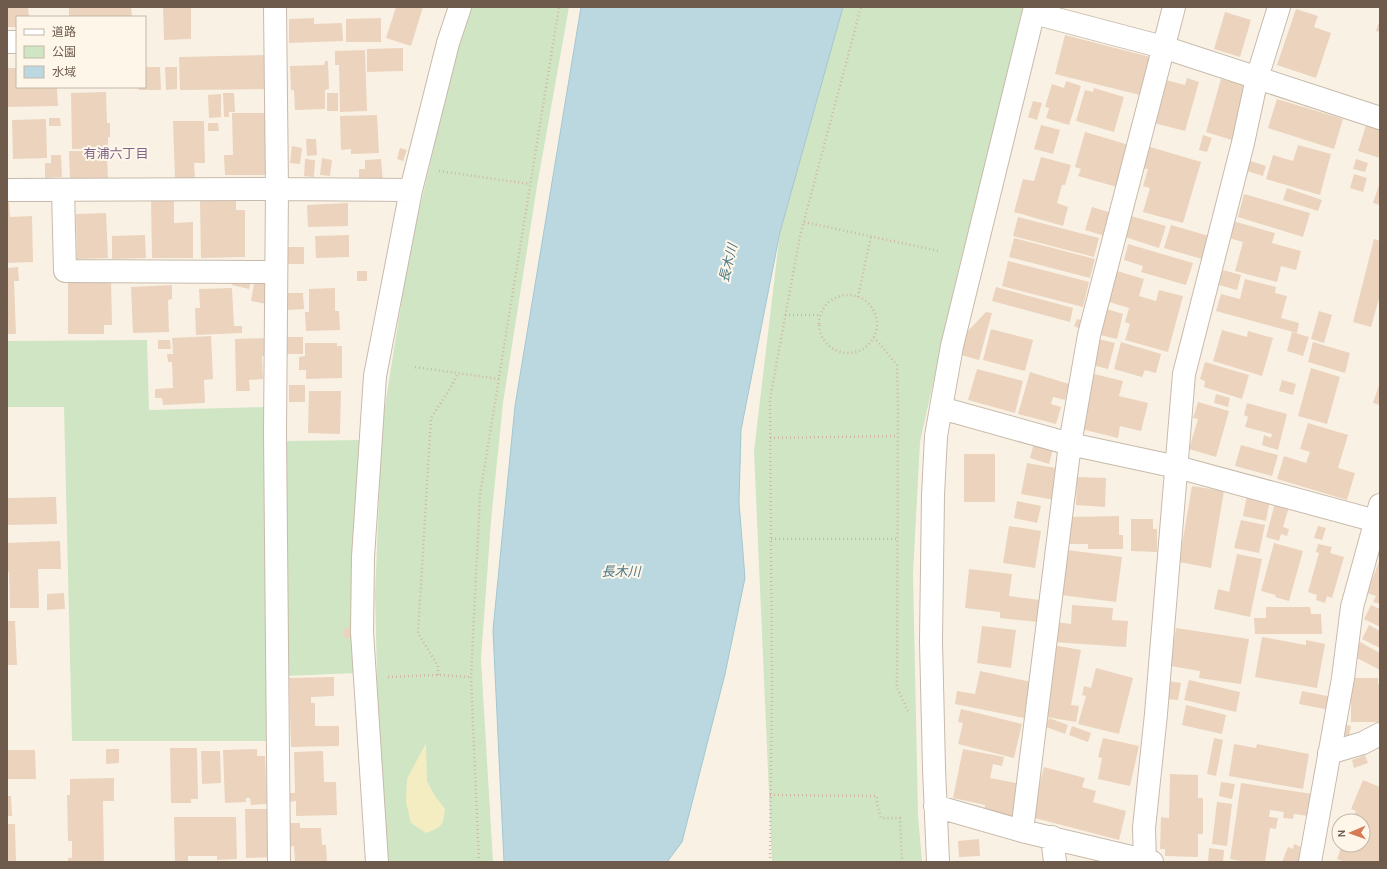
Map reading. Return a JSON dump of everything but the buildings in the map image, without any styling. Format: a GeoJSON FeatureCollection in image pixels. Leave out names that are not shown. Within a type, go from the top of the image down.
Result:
{"type":"FeatureCollection","features":[{"type":"Feature","properties":{"kind":"street"},"geometry":{"type":"LineString","coordinates":[[275,7],[277,189],[275,272],[275,432],[279,862]]}},
{"type":"Feature","properties":{"kind":"street"},"geometry":{"type":"LineString","coordinates":[[376,862],[362,632],[363,557],[375,376],[411,190],[448,43],[460,7]]}},
{"type":"Feature","properties":{"kind":"street"},"geometry":{"type":"LineString","coordinates":[[1022,831],[1070,444],[1089,335],[1174,7]]}},
{"type":"Feature","properties":{"kind":"street"},"geometry":{"type":"LineString","coordinates":[[935,806],[1022,831],[1148,861],[1144,828],[1156,714],[1184,374],[1244,143],[1257,78],[1279,7]]}},
{"type":"Feature","properties":{"kind":"street"},"geometry":{"type":"LineString","coordinates":[[938,862],[935,806],[931,626],[933,495],[936,436],[952,346],[1034,10],[1163,47],[1380,118]]}},
{"type":"Feature","properties":{"kind":"street"},"geometry":{"type":"LineString","coordinates":[[7,190],[411,190]]}},
{"type":"Feature","properties":{"kind":"street"},"geometry":{"type":"LineString","coordinates":[[63,190],[65,271],[275,272]]}},
{"type":"Feature","properties":{"kind":"street"},"geometry":{"type":"LineString","coordinates":[[941,408],[1070,444],[1378,513],[1352,607],[1343,678],[1310,862]]}},
{"type":"Feature","properties":{"kind":"street"},"geometry":{"type":"LineString","coordinates":[[1329,753],[1363,743],[1380,734]]}},
{"type":"Feature","properties":{"kind":"street"},"geometry":{"type":"LineString","coordinates":[[1052,837],[1055,862]]}},
{"type":"Feature","properties":{"kind":"path"},"geometry":{"type":"LineString","coordinates":[[479,862],[470,677],[480,495],[559,7]]}},
{"type":"Feature","properties":{"kind":"path"},"geometry":{"type":"LineString","coordinates":[[770,862],[770,399],[804,222],[861,7]]}},
{"type":"Feature","properties":{"kind":"path"},"geometry":{"type":"LineString","coordinates":[[435,171],[530,184]]}},
{"type":"Feature","properties":{"kind":"path"},"geometry":{"type":"LineString","coordinates":[[804,222],[939,251]]}},
{"type":"Feature","properties":{"kind":"path"},"geometry":{"type":"LineString","coordinates":[[858,297],[871,236]]}},
{"type":"Feature","properties":{"kind":"path"},"geometry":{"type":"LineString","coordinates":[[849,295],[858,297],[866,301],[873,308],[877,328],[874,338],[869,346],[860,351],[851,354],[840,353],[831,349],[824,342],[820,334],[820,315],[824,306],[835,298],[849,295]]}},
{"type":"Feature","properties":{"kind":"path"},"geometry":{"type":"LineString","coordinates":[[785,315],[820,315]]}},
{"type":"Feature","properties":{"kind":"path"},"geometry":{"type":"LineString","coordinates":[[874,338],[897,365],[897,688],[909,714]]}},
{"type":"Feature","properties":{"kind":"path"},"geometry":{"type":"LineString","coordinates":[[415,367],[499,379]]}},
{"type":"Feature","properties":{"kind":"path"},"geometry":{"type":"LineString","coordinates":[[438,676],[438,666],[418,633],[431,418],[458,374]]}},
{"type":"Feature","properties":{"kind":"path"},"geometry":{"type":"LineString","coordinates":[[770,438],[898,436]]}},
{"type":"Feature","properties":{"kind":"path"},"geometry":{"type":"LineString","coordinates":[[771,539],[898,539]]}},
{"type":"Feature","properties":{"kind":"path"},"geometry":{"type":"LineString","coordinates":[[365,677],[470,677]]}},
{"type":"Feature","properties":{"kind":"path"},"geometry":{"type":"LineString","coordinates":[[770,795],[877,796],[877,804],[881,818],[900,818],[902,862]]}},
{"type":"Feature","properties":{"kind":"green space"},"geometry":{"type":"Polygon","coordinates":[[[470,7],[569,7],[537,186],[503,403],[491,521],[481,659],[493,862],[387,862],[378,715],[375,595],[382,425],[410,248],[459,42],[470,7]]]}},
{"type":"Feature","properties":{"kind":"green space"},"geometry":{"type":"Polygon","coordinates":[[[843,7],[1026,7],[958,271],[920,442],[913,574],[918,815],[922,862],[772,862],[754,451],[780,232],[843,7]]]}},
{"type":"Feature","properties":{"kind":"green space"},"geometry":{"type":"Polygon","coordinates":[[[147,340],[149,410],[266,407],[269,741],[72,741],[64,407],[7,407],[7,341],[147,340]]]}},
{"type":"Feature","properties":{"kind":"green space"},"geometry":{"type":"Polygon","coordinates":[[[365,440],[358,673],[285,676],[285,441],[365,440]]]}},
{"type":"Feature","properties":{"kind":"sand"},"geometry":{"type":"Polygon","coordinates":[[[426,743],[427,781],[435,796],[445,809],[441,825],[426,833],[411,823],[406,802],[407,779],[426,743]]]}},
{"type":"Feature","properties":{"kind":"water","name":"長木川"},"geometry":{"type":"Polygon","coordinates":[[[581,7],[843,7],[780,232],[741,430],[739,502],[745,578],[725,674],[682,842],[667,862],[504,862],[493,630],[515,406],[581,7]]]}},
{"type":"Feature","properties":{"kind":"district","name":"有浦六丁目"},"geometry":{"type":"Point","coordinates":[116,153]}}]}
